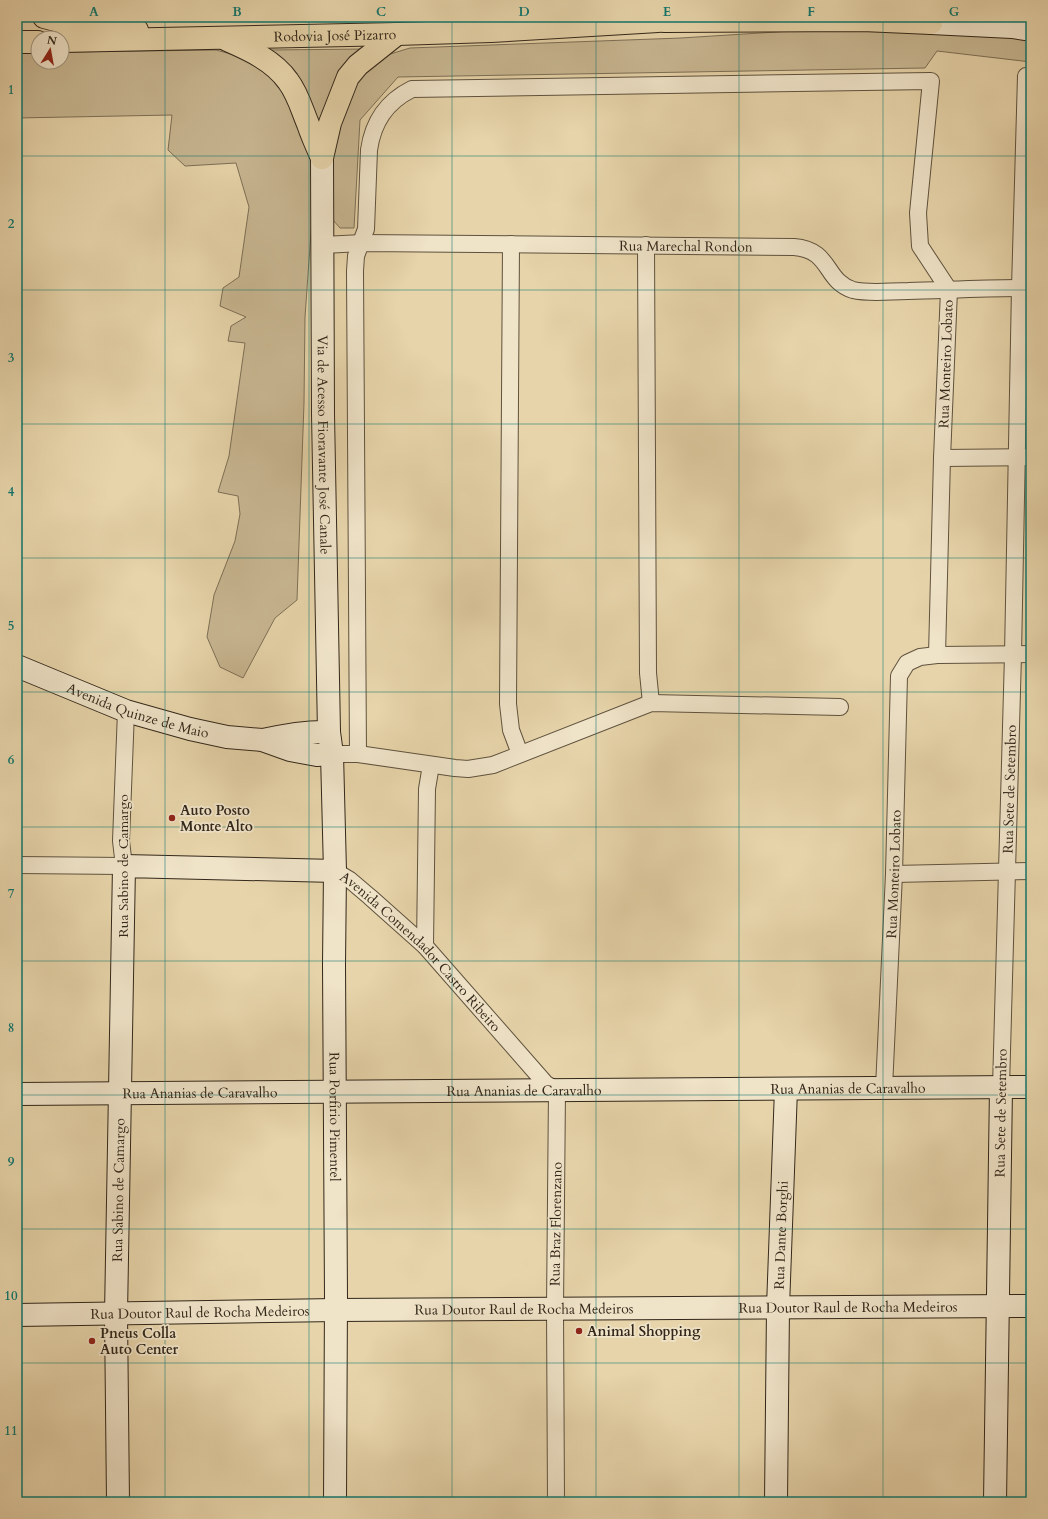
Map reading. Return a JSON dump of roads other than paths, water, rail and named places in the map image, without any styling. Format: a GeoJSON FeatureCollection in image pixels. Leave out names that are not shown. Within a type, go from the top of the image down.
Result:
{"type":"FeatureCollection","features":[{"type":"Feature","properties":{"kind":"main road"},"geometry":{"type":"LineString","coordinates":[[44,17],[67,23],[104,24],[202,38],[245,48],[264,58],[288,81],[299,100],[322,158]]}},
{"type":"Feature","properties":{"kind":"main road"},"geometry":{"type":"LineString","coordinates":[[491,31],[524,17]]}},
{"type":"Feature","properties":{"kind":"main road","name":"Rodovia José Pizarro"},"geometry":{"type":"LineString","coordinates":[[70,41],[491,31],[669,19],[863,20],[931,23]]}},
{"type":"Feature","properties":{"kind":"main road"},"geometry":{"type":"LineString","coordinates":[[322,158],[330,123],[348,77],[358,64],[397,34]]}},
{"type":"Feature","properties":{"kind":"main road"},"geometry":{"type":"LineString","coordinates":[[17,42],[30,42]]}},
{"type":"Feature","properties":{"kind":"street"},"geometry":{"type":"LineString","coordinates":[[931,23],[1012,27],[1031,30]]}},
{"type":"Feature","properties":{"kind":"street","name":"Rua Sete de Setembro"},"geometry":{"type":"LineString","coordinates":[[996,1502],[1001,1088],[1014,655],[1024,457],[1026,76]]}},
{"type":"Feature","properties":{"kind":"street","name":"Rua Monteiro Lobato"},"geometry":{"type":"LineString","coordinates":[[362,243],[366,229],[369,150],[371,138],[375,126],[389,105],[400,96],[412,90],[931,81],[918,213],[918,233],[920,246],[949,290],[942,458],[938,655],[920,658],[907,663],[899,676],[898,683],[894,874],[884,1088]]}},
{"type":"Feature","properties":{"kind":"street","name":"Via de Acesso Fioravante José Canale"},"geometry":{"type":"LineString","coordinates":[[322,158],[323,414],[329,732]]}},
{"type":"Feature","properties":{"kind":"street"},"geometry":{"type":"LineString","coordinates":[[358,754],[354,271],[356,256],[362,243]]}},
{"type":"Feature","properties":{"kind":"street","name":"Rua Marechal Rondon"},"geometry":{"type":"LineString","coordinates":[[323,245],[362,243],[801,248],[807,249],[820,256],[836,279],[847,288],[855,290],[881,291],[1026,288]]}},
{"type":"Feature","properties":{"kind":"street"},"geometry":{"type":"LineString","coordinates":[[511,244],[508,704],[513,739],[520,754]]}},
{"type":"Feature","properties":{"kind":"street"},"geometry":{"type":"LineString","coordinates":[[646,246],[648,665],[651,703]]}},
{"type":"Feature","properties":{"kind":"street"},"geometry":{"type":"LineString","coordinates":[[942,458],[1024,457]]}},
{"type":"Feature","properties":{"kind":"street"},"geometry":{"type":"LineString","coordinates":[[938,655],[1031,654]]}},
{"type":"Feature","properties":{"kind":"street","name":"Avenida Quinze de Maio"},"geometry":{"type":"LineString","coordinates":[[17,666],[126,711],[190,730],[227,737],[262,740]]}},
{"type":"Feature","properties":{"kind":"street"},"geometry":{"type":"LineString","coordinates":[[262,740],[290,750],[317,754],[358,754],[455,768],[480,768],[494,765],[651,703],[840,707]]}},
{"type":"Feature","properties":{"kind":"street","name":"Rua Sabino de Camargo"},"geometry":{"type":"LineString","coordinates":[[118,1502],[116,1314],[124,866],[121,841],[126,711]]}},
{"type":"Feature","properties":{"kind":"street"},"geometry":{"type":"LineString","coordinates":[[262,740],[313,731],[329,732]]}},
{"type":"Feature","properties":{"kind":"street","name":"Rua Porfírio Pimentel"},"geometry":{"type":"LineString","coordinates":[[329,732],[332,754],[335,871],[335,1502]]}},
{"type":"Feature","properties":{"kind":"street"},"geometry":{"type":"LineString","coordinates":[[425,946],[427,789],[431,765]]}},
{"type":"Feature","properties":{"kind":"street","name":"Avenida Comendador Castro Ribeiro"},"geometry":{"type":"LineString","coordinates":[[17,865],[335,871],[350,880],[425,946],[546,1084],[557,1090]]}},
{"type":"Feature","properties":{"kind":"street"},"geometry":{"type":"LineString","coordinates":[[894,874],[1031,871]]}},
{"type":"Feature","properties":{"kind":"street","name":"Rua Ananias de Caravalho"},"geometry":{"type":"LineString","coordinates":[[17,1094],[1031,1087]]}},
{"type":"Feature","properties":{"kind":"street","name":"Rua Dante Borghi"},"geometry":{"type":"LineString","coordinates":[[776,1502],[778,1307],[786,1089]]}},
{"type":"Feature","properties":{"kind":"street","name":"Rua Braz Florenzano"},"geometry":{"type":"LineString","coordinates":[[556,1502],[555,1308],[557,1090]]}},
{"type":"Feature","properties":{"kind":"street","name":"Rua Doutor Raul de Rocha Medeiros"},"geometry":{"type":"LineString","coordinates":[[17,1315],[555,1308],[1031,1306]]}},
{"type":"Feature","properties":{"kind":"place","name":"Auto Posto Monte Alto"},"geometry":{"type":"Point","coordinates":[172,818]}},
{"type":"Feature","properties":{"kind":"place","name":"Animal Shopping"},"geometry":{"type":"Point","coordinates":[579,1331]}},
{"type":"Feature","properties":{"kind":"place","name":"Pneus Colla Auto Center"},"geometry":{"type":"Point","coordinates":[92,1341]}}]}
